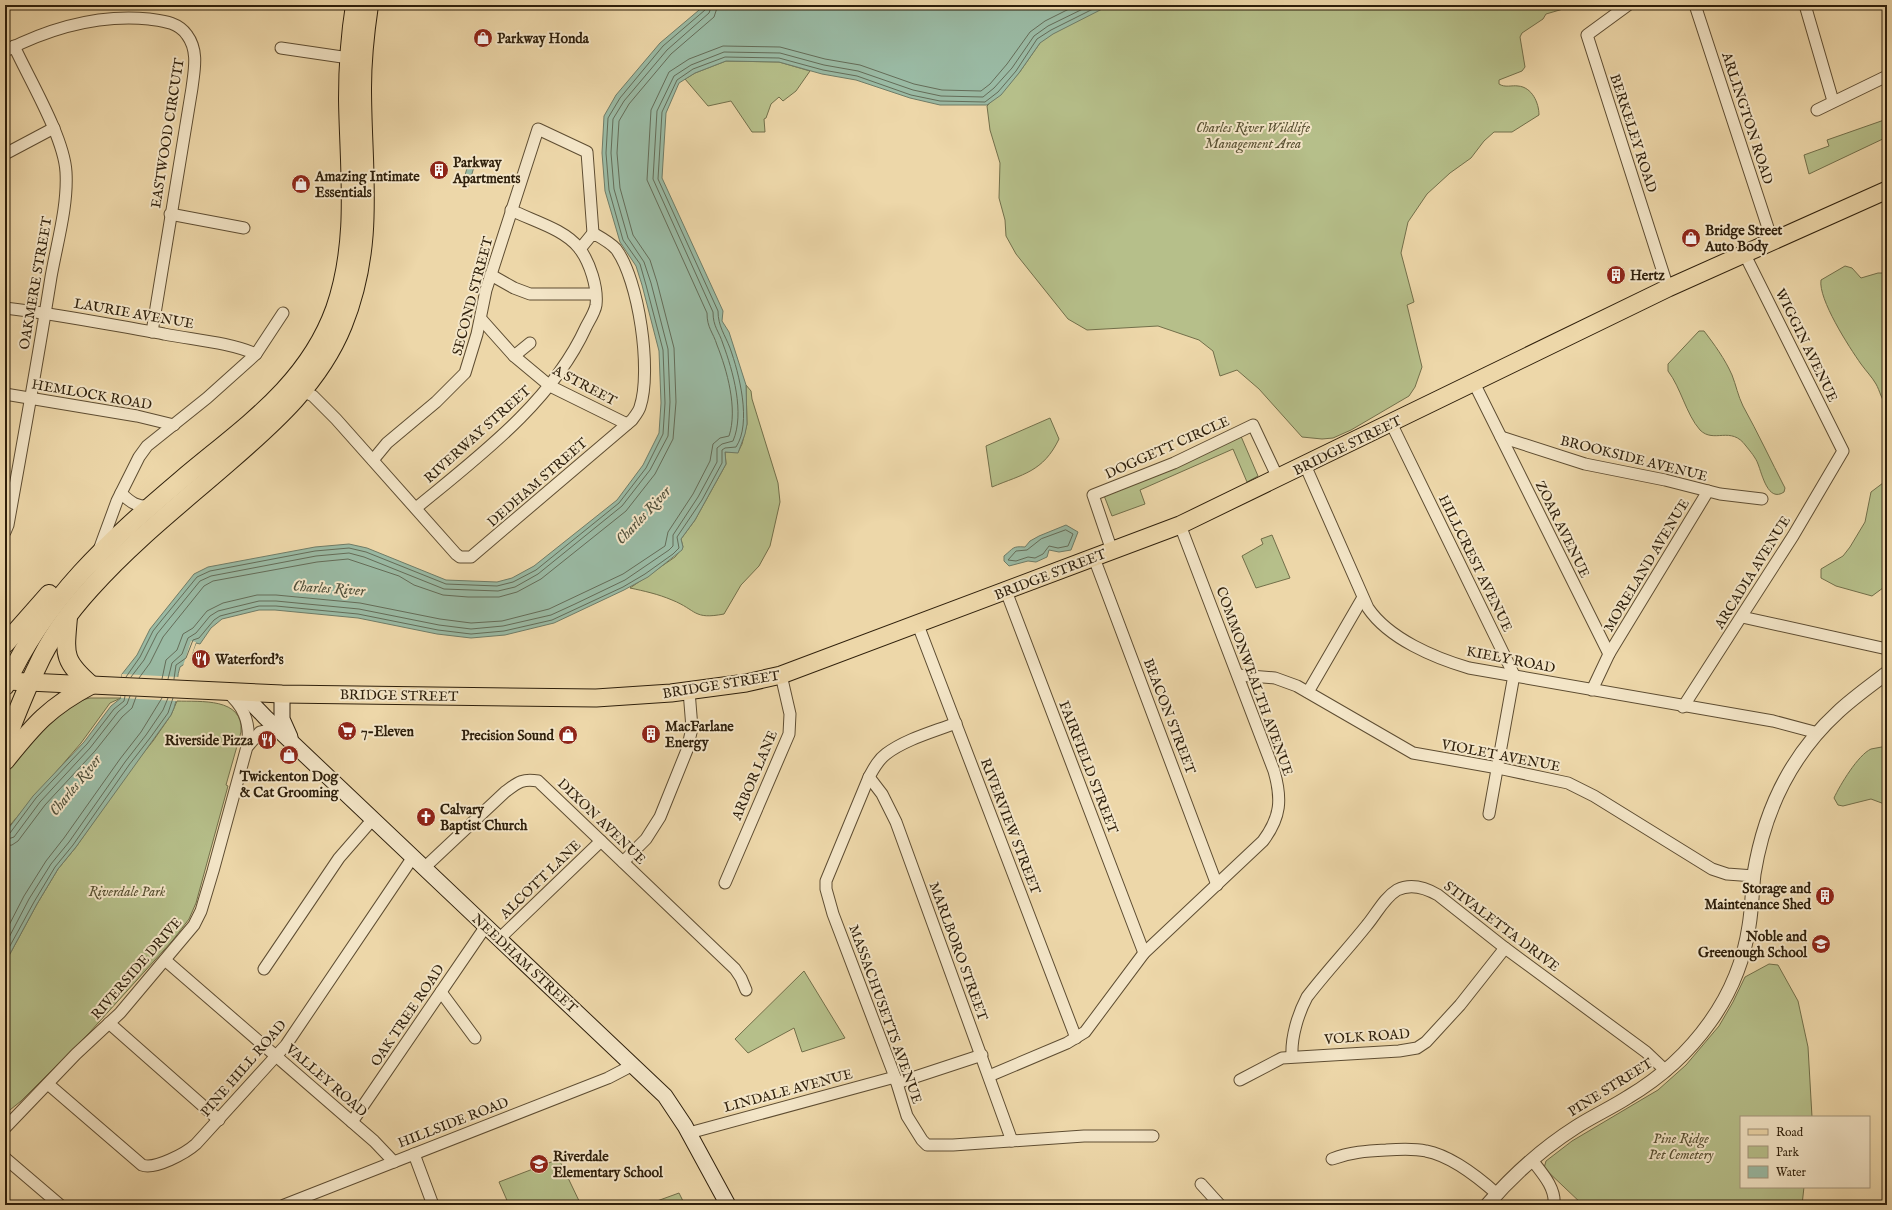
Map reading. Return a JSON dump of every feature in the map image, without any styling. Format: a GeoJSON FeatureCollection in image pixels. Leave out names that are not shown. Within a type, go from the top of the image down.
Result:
{"type":"FeatureCollection","features":[{"type":"Feature","properties":{"kind":"highway"},"geometry":{"type":"LineString","coordinates":[[5,644],[45,598],[151,506],[248,426],[279,397],[310,358],[330,322],[345,275],[351,237],[352,203],[348,100],[349,58],[355,5]]}},
{"type":"Feature","properties":{"kind":"highway"},"geometry":{"type":"LineString","coordinates":[[5,743],[43,655],[68,616],[96,582],[128,550],[269,426],[303,391],[324,362],[338,336],[352,300],[360,269],[365,233],[366,201],[362,76],[369,5]]}},
{"type":"Feature","properties":{"kind":"highway"},"geometry":{"type":"LineString","coordinates":[[6,682],[23,649],[41,621],[72,581],[97,554]]}},
{"type":"Feature","properties":{"kind":"highway"},"geometry":{"type":"LineString","coordinates":[[5,761],[48,712],[64,700],[91,685],[72,668],[66,656],[68,616]]}},
{"type":"Feature","properties":{"kind":"main road","name":"BRIDGE STREET"},"geometry":{"type":"LineString","coordinates":[[6,682],[282,694],[596,698],[644,696],[689,691],[746,683],[781,675],[1006,592],[1180,525],[1668,288],[1772,240],[1887,190]]}},
{"type":"Feature","properties":{"kind":"main road","name":"NEEDHAM STREET"},"geometry":{"type":"LineString","coordinates":[[233,691],[294,743],[665,1096],[689,1133],[728,1205]]}},
{"type":"Feature","properties":{"kind":"main road","name":"NEEDHAM STREET"},"geometry":{"type":"LineString","coordinates":[[282,694],[283,722],[294,743]]}},
{"type":"Feature","properties":{"kind":"street","name":"BERKELEY ROAD"},"geometry":{"type":"LineString","coordinates":[[1628,5],[1587,35],[1668,288]]}},
{"type":"Feature","properties":{"kind":"street","name":"ARLINGTON ROAD"},"geometry":{"type":"LineString","coordinates":[[1696,5],[1772,240]]}},
{"type":"Feature","properties":{"kind":"street"},"geometry":{"type":"LineString","coordinates":[[1805,5],[1833,101]]}},
{"type":"Feature","properties":{"kind":"street","name":"EASTWOOD CIRCUIT"},"geometry":{"type":"LineString","coordinates":[[9,48],[70,25],[86,21],[130,17],[168,22],[179,27],[187,34],[192,45],[194,64],[192,88],[170,214],[152,332]]}},
{"type":"Feature","properties":{"kind":"street","name":"OAKMERE STREET"},"geometry":{"type":"LineString","coordinates":[[5,532],[8,525],[65,197],[65,166],[54,128],[9,48]]}},
{"type":"Feature","properties":{"kind":"street"},"geometry":{"type":"LineString","coordinates":[[281,48],[349,58]]}},
{"type":"Feature","properties":{"kind":"street"},"geometry":{"type":"LineString","coordinates":[[1816,110],[1887,76]]}},
{"type":"Feature","properties":{"kind":"street"},"geometry":{"type":"LineString","coordinates":[[5,154],[54,128]]}},
{"type":"Feature","properties":{"kind":"street","name":"SECOND STREET"},"geometry":{"type":"LineString","coordinates":[[374,460],[387,443],[436,402],[465,373],[481,319],[491,275],[538,129],[587,152],[593,233]]}},
{"type":"Feature","properties":{"kind":"street"},"geometry":{"type":"LineString","coordinates":[[511,210],[568,237],[580,249],[593,233]]}},
{"type":"Feature","properties":{"kind":"street"},"geometry":{"type":"LineString","coordinates":[[170,214],[244,228]]}},
{"type":"Feature","properties":{"kind":"street","name":"DEDHAM STREET"},"geometry":{"type":"LineString","coordinates":[[303,391],[313,396],[374,460],[456,554],[460,557],[471,557],[627,424],[640,408],[645,380],[641,320],[633,287],[616,248],[593,233]]}},
{"type":"Feature","properties":{"kind":"street","name":"RIVERWAY STREET"},"geometry":{"type":"LineString","coordinates":[[416,508],[504,433],[540,398],[550,386],[582,338],[596,306],[593,275],[580,249]]}},
{"type":"Feature","properties":{"kind":"street","name":"WIGGIN AVENUE"},"geometry":{"type":"LineString","coordinates":[[1744,253],[1843,451]]}},
{"type":"Feature","properties":{"kind":"street"},"geometry":{"type":"LineString","coordinates":[[491,275],[514,288],[530,294],[595,294]]}},
{"type":"Feature","properties":{"kind":"street","name":"LAURIE AVENUE"},"geometry":{"type":"LineString","coordinates":[[5,308],[45,312],[246,350],[256,354]]}},
{"type":"Feature","properties":{"kind":"street"},"geometry":{"type":"LineString","coordinates":[[97,554],[121,493],[136,461],[147,446],[174,425],[256,354],[283,312]]}},
{"type":"Feature","properties":{"kind":"street","name":"A STREET"},"geometry":{"type":"LineString","coordinates":[[481,319],[514,356],[550,386],[627,424]]}},
{"type":"Feature","properties":{"kind":"street"},"geometry":{"type":"LineString","coordinates":[[514,356],[530,343]]}},
{"type":"Feature","properties":{"kind":"street","name":"ZOAR AVENUE"},"geometry":{"type":"LineString","coordinates":[[1474,383],[1609,654]]}},
{"type":"Feature","properties":{"kind":"street","name":"HEMLOCK ROAD"},"geometry":{"type":"LineString","coordinates":[[5,394],[137,416],[174,425]]}},
{"type":"Feature","properties":{"kind":"street","name":"HILLCREST AVENUE"},"geometry":{"type":"LineString","coordinates":[[1391,423],[1514,675]]}},
{"type":"Feature","properties":{"kind":"street","name":"DOGGETT CIRCLE"},"geometry":{"type":"LineString","coordinates":[[1112,551],[1093,495],[1174,463],[1253,425],[1278,478]]}},
{"type":"Feature","properties":{"kind":"street","name":"BROOKSIDE AVENUE"},"geometry":{"type":"LineString","coordinates":[[1501,437],[1585,464],[1665,480],[1708,491],[1762,499]]}},
{"type":"Feature","properties":{"kind":"street","name":"ARCADIA AVENUE"},"geometry":{"type":"LineString","coordinates":[[1684,707],[1742,617],[1843,451]]}},
{"type":"Feature","properties":{"kind":"street","name":"KIELY ROAD"},"geometry":{"type":"LineString","coordinates":[[1305,465],[1362,599],[1373,615],[1384,627],[1435,657],[1469,668],[1684,707],[1773,721],[1818,733]]}},
{"type":"Feature","properties":{"kind":"street","name":"MORELAND AVENUE"},"geometry":{"type":"LineString","coordinates":[[1609,654],[1708,491]]}},
{"type":"Feature","properties":{"kind":"street"},"geometry":{"type":"LineString","coordinates":[[121,493],[132,503],[140,507],[151,506]]}},
{"type":"Feature","properties":{"kind":"street","name":"COMMONWEALTH AVENUE"},"geometry":{"type":"LineString","coordinates":[[989,1076],[1076,1038],[1092,1025],[1144,954],[1217,885],[1270,832],[1275,822],[1280,799],[1274,771],[1180,525]]}},
{"type":"Feature","properties":{"kind":"street","name":"BEACON STREET"},"geometry":{"type":"LineString","coordinates":[[1094,558],[1217,885]]}},
{"type":"Feature","properties":{"kind":"street","name":"FAIRFIELD STREET"},"geometry":{"type":"LineString","coordinates":[[1006,592],[1144,954]]}},
{"type":"Feature","properties":{"kind":"street"},"geometry":{"type":"LineString","coordinates":[[1308,692],[1362,599]]}},
{"type":"Feature","properties":{"kind":"street"},"geometry":{"type":"LineString","coordinates":[[1742,617],[1887,650]]}},
{"type":"Feature","properties":{"kind":"street","name":"RIVERVIEW STREET"},"geometry":{"type":"LineString","coordinates":[[918,624],[1076,1038]]}},
{"type":"Feature","properties":{"kind":"street"},"geometry":{"type":"LineString","coordinates":[[1592,690],[1609,654]]}},
{"type":"Feature","properties":{"kind":"street","name":"PINE STREET"},"geometry":{"type":"LineString","coordinates":[[1487,1205],[1532,1160],[1576,1126],[1628,1098],[1666,1071],[1699,1037],[1729,990],[1740,964],[1747,937],[1754,876],[1764,832],[1778,793],[1799,756],[1837,712],[1887,673]]}},
{"type":"Feature","properties":{"kind":"street","name":"ARBOR LANE"},"geometry":{"type":"LineString","coordinates":[[725,883],[789,734],[790,714],[781,675]]}},
{"type":"Feature","properties":{"kind":"street","name":"VIOLET AVENUE"},"geometry":{"type":"LineString","coordinates":[[1238,675],[1275,678],[1308,692],[1413,753],[1498,768],[1568,783],[1594,796],[1712,869],[1727,874],[1754,876]]}},
{"type":"Feature","properties":{"kind":"street"},"geometry":{"type":"LineString","coordinates":[[1489,814],[1514,675]]}},
{"type":"Feature","properties":{"kind":"street","name":"RIVERSIDE DRIVE"},"geometry":{"type":"LineString","coordinates":[[5,1128],[76,1054],[109,1023],[165,960],[191,929],[199,916],[247,748],[248,727],[246,715],[233,691]]}},
{"type":"Feature","properties":{"kind":"street"},"geometry":{"type":"LineString","coordinates":[[623,862],[646,839],[660,817],[687,750],[692,728],[689,691]]}},
{"type":"Feature","properties":{"kind":"street","name":"MASSACHUSETTS AVENUE"},"geometry":{"type":"LineString","coordinates":[[956,723],[915,739],[886,754],[877,763],[869,777],[826,881],[826,889],[833,914],[896,1080],[907,1116],[922,1140],[927,1145],[953,1145],[1084,1136],[1153,1136]]}},
{"type":"Feature","properties":{"kind":"street","name":"RIVERSIDE DRIVE"},"geometry":{"type":"LineString","coordinates":[[247,748],[258,734],[267,729],[277,728]]}},
{"type":"Feature","properties":{"kind":"street","name":"MARLBORO STREET"},"geometry":{"type":"LineString","coordinates":[[869,777],[882,794],[896,822],[1012,1141]]}},
{"type":"Feature","properties":{"kind":"street","name":"DIXON AVENUE"},"geometry":{"type":"LineString","coordinates":[[419,862],[518,782],[527,779],[538,781],[735,969],[746,990]]}},
{"type":"Feature","properties":{"kind":"street"},"geometry":{"type":"LineString","coordinates":[[264,969],[339,858],[373,819]]}},
{"type":"Feature","properties":{"kind":"street","name":"ALCOTT LANE"},"geometry":{"type":"LineString","coordinates":[[499,939],[601,841]]}},
{"type":"Feature","properties":{"kind":"street","name":"PINE HILL ROAD"},"geometry":{"type":"LineString","coordinates":[[48,1084],[145,1166],[152,1166],[188,1151],[219,1120],[296,1032],[419,862]]}},
{"type":"Feature","properties":{"kind":"street","name":"STIVALETTA DRIVE"},"geometry":{"type":"LineString","coordinates":[[1292,1056],[1291,1047],[1301,1008],[1307,998],[1368,924],[1385,900],[1398,890],[1413,886],[1426,888],[1438,895],[1505,948],[1646,1052],[1666,1071]]}},
{"type":"Feature","properties":{"kind":"street","name":"OAK TREE ROAD"},"geometry":{"type":"LineString","coordinates":[[352,1122],[486,926]]}},
{"type":"Feature","properties":{"kind":"street","name":"VOLK ROAD"},"geometry":{"type":"LineString","coordinates":[[1240,1080],[1274,1061],[1292,1056],[1384,1052],[1417,1048],[1426,1042],[1460,1005],[1505,948]]}},
{"type":"Feature","properties":{"kind":"street","name":"VALLEY ROAD"},"geometry":{"type":"LineString","coordinates":[[165,960],[352,1122],[394,1162]]}},
{"type":"Feature","properties":{"kind":"street"},"geometry":{"type":"LineString","coordinates":[[441,992],[475,1038]]}},
{"type":"Feature","properties":{"kind":"street"},"geometry":{"type":"LineString","coordinates":[[109,1023],[219,1120]]}},
{"type":"Feature","properties":{"kind":"street","name":"LINDALE AVENUE"},"geometry":{"type":"LineString","coordinates":[[689,1133],[896,1080],[982,1055]]}},
{"type":"Feature","properties":{"kind":"street","name":"HILLSIDE ROAD"},"geometry":{"type":"LineString","coordinates":[[284,1205],[303,1201],[394,1162],[608,1078],[633,1065]]}},
{"type":"Feature","properties":{"kind":"street"},"geometry":{"type":"LineString","coordinates":[[1332,1159],[1368,1150],[1412,1149],[1427,1151],[1446,1158],[1481,1180],[1497,1194]]}},
{"type":"Feature","properties":{"kind":"street"},"geometry":{"type":"LineString","coordinates":[[414,1154],[433,1205]]}},
{"type":"Feature","properties":{"kind":"street"},"geometry":{"type":"LineString","coordinates":[[5,1158],[60,1205]]}},
{"type":"Feature","properties":{"kind":"street"},"geometry":{"type":"LineString","coordinates":[[1532,1160],[1552,1188],[1554,1205]]}},
{"type":"Feature","properties":{"kind":"street"},"geometry":{"type":"LineString","coordinates":[[1200,1184],[1220,1205]]}},
{"type":"Feature","properties":{"kind":"green space","name":"Charles River Wildlife Management Area"},"geometry":{"type":"Polygon","coordinates":[[[1105,5],[1570,5],[1570,7],[1546,14],[1543,19],[1522,33],[1520,37],[1525,67],[1522,71],[1499,80],[1499,84],[1501,85],[1523,87],[1531,92],[1538,106],[1539,115],[1512,132],[1494,132],[1484,141],[1471,158],[1450,173],[1427,194],[1408,222],[1401,253],[1414,302],[1407,305],[1422,367],[1415,387],[1409,396],[1351,430],[1333,438],[1322,439],[1302,437],[1259,389],[1237,370],[1220,376],[1213,351],[1199,340],[1158,326],[1087,330],[1068,319],[1016,254],[1006,236],[1005,220],[999,198],[1000,163],[990,130],[987,106],[1019,73],[1044,37],[1105,5]]]}},
{"type":"Feature","properties":{"kind":"green space"},"geometry":{"type":"Polygon","coordinates":[[[726,61],[779,62],[810,71],[796,91],[783,101],[779,97],[771,104],[766,118],[764,119],[765,132],[752,132],[731,101],[708,106],[685,79],[695,73],[726,61]]]}},
{"type":"Feature","properties":{"kind":"green space"},"geometry":{"type":"Polygon","coordinates":[[[1887,119],[1887,137],[1809,174],[1804,155],[1829,146],[1827,140],[1887,119]]]}},
{"type":"Feature","properties":{"kind":"green space"},"geometry":{"type":"Polygon","coordinates":[[[1845,266],[1852,268],[1861,278],[1878,273],[1887,273],[1887,305],[1883,314],[1887,324],[1887,406],[1883,401],[1874,381],[1842,335],[1824,299],[1821,288],[1821,280],[1845,266]]]}},
{"type":"Feature","properties":{"kind":"green space"},"geometry":{"type":"Polygon","coordinates":[[[1699,331],[1704,331],[1729,369],[1743,406],[1785,488],[1784,492],[1774,494],[1770,491],[1766,486],[1756,459],[1740,440],[1729,435],[1705,434],[1695,424],[1677,385],[1668,371],[1668,364],[1699,331]]]}},
{"type":"Feature","properties":{"kind":"green space"},"geometry":{"type":"Polygon","coordinates":[[[746,385],[751,391],[752,399],[778,483],[780,502],[770,546],[759,566],[741,585],[724,614],[706,616],[696,613],[667,598],[630,588],[675,557],[683,547],[681,539],[695,520],[726,464],[725,452],[738,452],[742,444],[747,424],[746,385]]]}},
{"type":"Feature","properties":{"kind":"green space"},"geometry":{"type":"Polygon","coordinates":[[[1050,418],[1059,439],[1046,459],[1023,475],[992,487],[986,446],[1050,418]]]}},
{"type":"Feature","properties":{"kind":"green space"},"geometry":{"type":"Polygon","coordinates":[[[1240,434],[1258,476],[1247,482],[1233,449],[1140,490],[1145,504],[1112,516],[1103,493],[1240,434]]]}},
{"type":"Feature","properties":{"kind":"green space"},"geometry":{"type":"Polygon","coordinates":[[[1887,480],[1887,585],[1872,596],[1836,586],[1821,578],[1821,569],[1843,556],[1850,547],[1865,522],[1871,492],[1887,480]]]}},
{"type":"Feature","properties":{"kind":"green space"},"geometry":{"type":"Polygon","coordinates":[[[1272,535],[1290,578],[1256,588],[1242,556],[1263,544],[1261,539],[1272,535]]]}},
{"type":"Feature","properties":{"kind":"green space"},"geometry":{"type":"Polygon","coordinates":[[[90,698],[121,698],[110,703],[81,743],[5,831],[5,762],[57,715],[80,701],[90,698]]]}},
{"type":"Feature","properties":{"kind":"green space","name":"Riverdale Park"},"geometry":{"type":"Polygon","coordinates":[[[177,701],[197,701],[219,704],[228,707],[236,713],[240,721],[241,732],[226,785],[228,786],[196,903],[189,919],[173,940],[90,1032],[21,1101],[5,1114],[5,963],[58,869],[76,847],[132,767],[153,741],[171,715],[177,701]]]}},
{"type":"Feature","properties":{"kind":"green space"},"geometry":{"type":"Polygon","coordinates":[[[1887,746],[1887,805],[1871,799],[1843,806],[1838,805],[1834,798],[1840,786],[1855,764],[1866,752],[1871,749],[1887,746]]]}},
{"type":"Feature","properties":{"kind":"green space","name":"Pine Ridge Pet Cemetery"},"geometry":{"type":"Polygon","coordinates":[[[1769,964],[1778,965],[1798,1001],[1808,1047],[1812,1116],[1740,1116],[1740,1188],[1804,1188],[1802,1205],[1583,1205],[1544,1168],[1546,1161],[1572,1141],[1658,1090],[1686,1065],[1719,1026],[1745,977],[1769,964]]]}},
{"type":"Feature","properties":{"kind":"green space"},"geometry":{"type":"Polygon","coordinates":[[[804,971],[845,1038],[802,1052],[794,1028],[748,1053],[735,1039],[804,971]]]}},
{"type":"Feature","properties":{"kind":"green space"},"geometry":{"type":"Polygon","coordinates":[[[559,1159],[581,1205],[509,1205],[499,1182],[559,1159]]]}},
{"type":"Feature","properties":{"kind":"green space"},"geometry":{"type":"Polygon","coordinates":[[[679,1193],[685,1205],[646,1205],[679,1193]]]}},
{"type":"Feature","properties":{"kind":"water","name":"Charles River"},"geometry":{"type":"Polygon","coordinates":[[[705,5],[1110,5],[1053,34],[1040,43],[1019,73],[1001,95],[987,105],[940,105],[910,98],[856,80],[822,74],[779,62],[726,61],[695,73],[679,83],[666,113],[662,178],[723,311],[722,321],[729,332],[746,385],[747,424],[738,453],[725,452],[726,464],[695,520],[681,539],[683,547],[682,550],[648,577],[624,590],[554,623],[505,635],[471,638],[437,634],[358,618],[275,610],[259,610],[222,619],[211,628],[200,644],[196,643],[189,661],[180,667],[177,679],[176,702],[171,715],[76,847],[58,869],[5,963],[5,833],[33,796],[84,742],[111,706],[121,698],[122,674],[137,655],[150,629],[194,574],[208,567],[315,547],[349,544],[367,548],[446,580],[497,582],[512,578],[534,566],[617,500],[643,465],[659,433],[661,403],[659,351],[636,266],[620,242],[605,191],[602,153],[604,116],[616,95],[660,43],[705,5]]]}},
{"type":"Feature","properties":{"kind":"water"},"geometry":{"type":"Polygon","coordinates":[[[468,165],[474,167],[468,187],[462,185],[468,165]]]}},
{"type":"Feature","properties":{"kind":"water"},"geometry":{"type":"Polygon","coordinates":[[[1066,525],[1078,532],[1071,550],[1059,552],[1049,550],[1047,557],[1036,562],[1028,561],[1009,566],[1004,561],[1004,556],[1013,548],[1025,547],[1030,541],[1039,536],[1066,525]]]}},
{"type":"Feature","properties":{"kind":"pier"},"geometry":{"type":"Polygon","coordinates":[[[191,641],[196,642],[189,664],[183,666],[191,641]]]}},
{"type":"Feature","properties":{"kind":"pier"},"geometry":{"type":"Polygon","coordinates":[[[122,674],[179,677],[177,701],[121,698],[122,674]]]}},
{"type":"Feature","properties":{"kind":"place","name":"Parkway Honda"},"geometry":{"type":"Point","coordinates":[483,38]}},
{"type":"Feature","properties":{"kind":"place","name":"Parkway Apartments"},"geometry":{"type":"Point","coordinates":[439,170]}},
{"type":"Feature","properties":{"kind":"place","name":"Amazing Intimate Essentials"},"geometry":{"type":"Point","coordinates":[301,184]}},
{"type":"Feature","properties":{"kind":"place","name":"Bridge Street Auto Body"},"geometry":{"type":"Point","coordinates":[1691,238]}},
{"type":"Feature","properties":{"kind":"place","name":"Hertz"},"geometry":{"type":"Point","coordinates":[1616,275]}},
{"type":"Feature","properties":{"kind":"place","name":"Waterford's"},"geometry":{"type":"Point","coordinates":[201,659]}},
{"type":"Feature","properties":{"kind":"place","name":"7-Eleven"},"geometry":{"type":"Point","coordinates":[347,731]}},
{"type":"Feature","properties":{"kind":"place","name":"MacFarlane Energy"},"geometry":{"type":"Point","coordinates":[651,734]}},
{"type":"Feature","properties":{"kind":"place","name":"Precision Sound"},"geometry":{"type":"Point","coordinates":[568,735]}},
{"type":"Feature","properties":{"kind":"place","name":"Riverside Pizza"},"geometry":{"type":"Point","coordinates":[267,740]}},
{"type":"Feature","properties":{"kind":"place","name":"Twickenton Dog & Cat Grooming"},"geometry":{"type":"Point","coordinates":[289,755]}},
{"type":"Feature","properties":{"kind":"place","name":"Calvary Baptist Church"},"geometry":{"type":"Point","coordinates":[426,817]}},
{"type":"Feature","properties":{"kind":"place","name":"Storage and Maintenance Shed"},"geometry":{"type":"Point","coordinates":[1825,896]}},
{"type":"Feature","properties":{"kind":"place","name":"Noble and Greenough School"},"geometry":{"type":"Point","coordinates":[1821,944]}},
{"type":"Feature","properties":{"kind":"place","name":"Riverdale Elementary School"},"geometry":{"type":"Point","coordinates":[539,1164]}}]}
